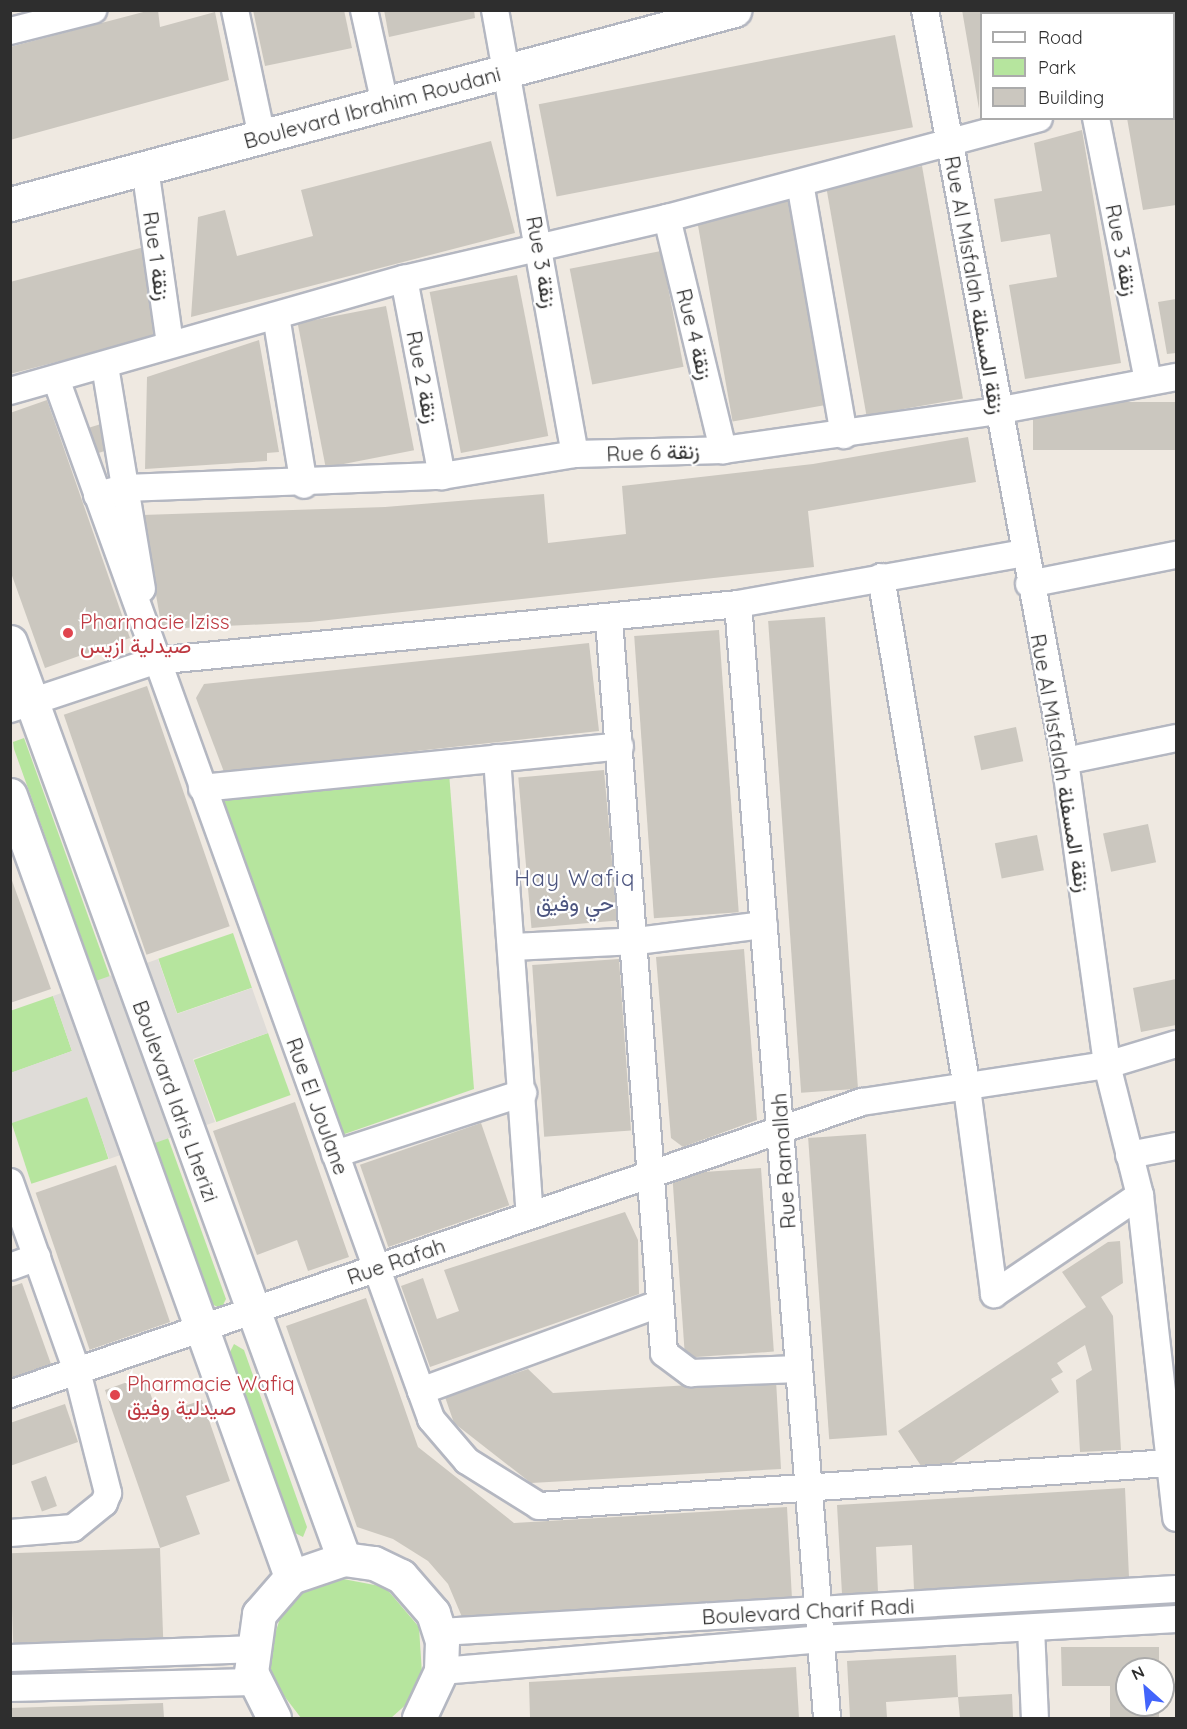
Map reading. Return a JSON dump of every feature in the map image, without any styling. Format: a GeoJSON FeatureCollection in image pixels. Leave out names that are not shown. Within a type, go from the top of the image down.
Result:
{"type":"FeatureCollection","features":[{"type":"Feature","properties":{"kind":"main road","name":"Boulevard Ibrahim Roudani"},"geometry":{"type":"LineString","coordinates":[[10,204],[734,10]]}},
{"type":"Feature","properties":{"kind":"main road","name":"Boulevard Idris Lherizi"},"geometry":{"type":"LineString","coordinates":[[10,642],[21,705],[344,1560]]}},
{"type":"Feature","properties":{"kind":"main road"},"geometry":{"type":"LineString","coordinates":[[10,795],[291,1577]]}},
{"type":"Feature","properties":{"kind":"main road"},"geometry":{"type":"LineString","coordinates":[[274,1719],[253,1682],[250,1649],[263,1608],[291,1577],[344,1560],[374,1563],[406,1580],[426,1601],[440,1632],[441,1671],[418,1719]]}},
{"type":"Feature","properties":{"kind":"street"},"geometry":{"type":"LineString","coordinates":[[10,31],[93,10]]}},
{"type":"Feature","properties":{"kind":"street"},"geometry":{"type":"LineString","coordinates":[[235,10],[262,137]]}},
{"type":"Feature","properties":{"kind":"street"},"geometry":{"type":"LineString","coordinates":[[364,10],[385,104]]}},
{"type":"Feature","properties":{"kind":"street","name":"Rue 3 زنقة"},"geometry":{"type":"LineString","coordinates":[[495,10],[509,71],[575,454]]}},
{"type":"Feature","properties":{"kind":"street","name":"Rue Al Misfalah زنقة المسفلة"},"geometry":{"type":"LineString","coordinates":[[925,10],[951,143],[996,411],[1065,761],[1107,1065],[1140,1195],[1176,1518]]}},
{"type":"Feature","properties":{"kind":"street"},"geometry":{"type":"LineString","coordinates":[[10,391],[105,366],[170,344],[404,279],[539,244],[667,218],[1032,120]]}},
{"type":"Feature","properties":{"kind":"street","name":"Rue 3 زنقة"},"geometry":{"type":"LineString","coordinates":[[1096,120],[1148,381]]}},
{"type":"Feature","properties":{"kind":"street","name":"Rue 1 زنقة"},"geometry":{"type":"LineString","coordinates":[[145,168],[170,344]]}},
{"type":"Feature","properties":{"kind":"street"},"geometry":{"type":"LineString","coordinates":[[800,183],[844,435]]}},
{"type":"Feature","properties":{"kind":"street","name":"Rue 4 زنقة"},"geometry":{"type":"LineString","coordinates":[[667,218],[723,450]]}},
{"type":"Feature","properties":{"kind":"street","name":"Rue 2 زنقة"},"geometry":{"type":"LineString","coordinates":[[404,279],[442,476]]}},
{"type":"Feature","properties":{"kind":"street"},"geometry":{"type":"LineString","coordinates":[[276,316],[304,485]]}},
{"type":"Feature","properties":{"kind":"street"},"geometry":{"type":"LineString","coordinates":[[105,366],[154,661]]}},
{"type":"Feature","properties":{"kind":"street","name":"Rue 6 زنقة"},"geometry":{"type":"LineString","coordinates":[[97,495],[125,488],[304,485],[442,476],[575,454],[723,450],[844,435],[996,411],[1176,377]]}},
{"type":"Feature","properties":{"kind":"street"},"geometry":{"type":"LineString","coordinates":[[56,379],[154,661]]}},
{"type":"Feature","properties":{"kind":"street"},"geometry":{"type":"LineString","coordinates":[[21,705],[154,661],[738,604],[1023,553]]}},
{"type":"Feature","properties":{"kind":"street"},"geometry":{"type":"LineString","coordinates":[[1029,584],[1176,555]]}},
{"type":"Feature","properties":{"kind":"street"},"geometry":{"type":"LineString","coordinates":[[881,577],[967,1088],[994,1294],[1140,1195]]}},
{"type":"Feature","properties":{"kind":"street","name":"Rue Ramallah"},"geometry":{"type":"LineString","coordinates":[[738,604],[827,1719]]}},
{"type":"Feature","properties":{"kind":"street"},"geometry":{"type":"LineString","coordinates":[[609,618],[637,941],[664,1353],[681,1370],[799,1369]]}},
{"type":"Feature","properties":{"kind":"street","name":"Rue El Joulane"},"geometry":{"type":"LineString","coordinates":[[154,661],[378,1268],[431,1419],[467,1461],[539,1506],[808,1490]]}},
{"type":"Feature","properties":{"kind":"street"},"geometry":{"type":"LineString","coordinates":[[1065,761],[1176,738]]}},
{"type":"Feature","properties":{"kind":"street"},"geometry":{"type":"LineString","coordinates":[[202,788],[620,746]]}},
{"type":"Feature","properties":{"kind":"street"},"geometry":{"type":"LineString","coordinates":[[498,758],[530,1215]]}},
{"type":"Feature","properties":{"kind":"street"},"geometry":{"type":"LineString","coordinates":[[512,947],[637,941],[764,925]]}},
{"type":"Feature","properties":{"kind":"street","name":"Rue Rafah"},"geometry":{"type":"LineString","coordinates":[[10,1394],[862,1102],[967,1088],[1107,1065],[1176,1044]]}},
{"type":"Feature","properties":{"kind":"street"},"geometry":{"type":"LineString","coordinates":[[335,1154],[523,1093]]}},
{"type":"Feature","properties":{"kind":"street"},"geometry":{"type":"LineString","coordinates":[[1129,1155],[1176,1146]]}},
{"type":"Feature","properties":{"kind":"street"},"geometry":{"type":"LineString","coordinates":[[10,1182],[77,1371],[108,1493],[104,1503],[62,1532],[10,1533]]}},
{"type":"Feature","properties":{"kind":"street"},"geometry":{"type":"LineString","coordinates":[[10,1267],[37,1257]]}},
{"type":"Feature","properties":{"kind":"street"},"geometry":{"type":"LineString","coordinates":[[420,1391],[659,1304]]}},
{"type":"Feature","properties":{"kind":"street"},"geometry":{"type":"LineString","coordinates":[[808,1490],[1170,1463]]}},
{"type":"Feature","properties":{"kind":"street","name":"Boulevard Charif Radi"},"geometry":{"type":"LineString","coordinates":[[440,1632],[1176,1590]]}},
{"type":"Feature","properties":{"kind":"street","name":"Boulevard Charif Radi"},"geometry":{"type":"LineString","coordinates":[[441,1671],[820,1639],[1176,1619]]}},
{"type":"Feature","properties":{"kind":"street"},"geometry":{"type":"LineString","coordinates":[[1031,1628],[1035,1719]]}},
{"type":"Feature","properties":{"kind":"street"},"geometry":{"type":"LineString","coordinates":[[10,1658],[250,1649]]}},
{"type":"Feature","properties":{"kind":"street"},"geometry":{"type":"LineString","coordinates":[[10,1688],[253,1682]]}},
{"type":"Feature","properties":{"kind":"green space"},"geometry":{"type":"Polygon","coordinates":[[[24,738],[226,1299],[221,1309],[212,1304],[14,749],[13,742],[24,738]]]}},
{"type":"Feature","properties":{"kind":"green space"},"geometry":{"type":"Polygon","coordinates":[[[449,773],[474,1089],[336,1137],[217,797],[449,773]]]}},
{"type":"Feature","properties":{"kind":"green space"},"geometry":{"type":"Polygon","coordinates":[[[233,933],[252,988],[177,1014],[158,959],[233,933]]]}},
{"type":"Feature","properties":{"kind":"green space"},"geometry":{"type":"Polygon","coordinates":[[[53,996],[72,1051],[11,1073],[10,1011],[53,996]]]}},
{"type":"Feature","properties":{"kind":"green space"},"geometry":{"type":"Polygon","coordinates":[[[268,1033],[291,1095],[216,1122],[194,1060],[268,1033]]]}},
{"type":"Feature","properties":{"kind":"green space"},"geometry":{"type":"Polygon","coordinates":[[[88,1096],[108,1159],[31,1184],[11,1121],[88,1096]]]}},
{"type":"Feature","properties":{"kind":"green space"},"geometry":{"type":"Polygon","coordinates":[[[234,1344],[244,1350],[307,1527],[303,1537],[293,1532],[229,1354],[234,1344]]]}},
{"type":"Feature","properties":{"kind":"green space"},"geometry":{"type":"Polygon","coordinates":[[[338,1578],[385,1587],[419,1627],[422,1674],[410,1701],[391,1718],[301,1718],[272,1680],[268,1656],[282,1612],[307,1588],[338,1578]]]}},
{"type":"Feature","properties":{"kind":"shaded area"},"geometry":{"type":"Polygon","coordinates":[[[158,959],[177,1014],[252,988],[268,1033],[193,1059],[215,1122],[109,1159],[87,1097],[12,1123],[10,1073],[72,1051],[53,996],[158,959]]]}},
{"type":"Feature","properties":{"kind":"building"},"geometry":{"type":"Polygon","coordinates":[[[158,10],[160,27],[215,12],[229,80],[10,140],[10,47],[158,10]]]}},
{"type":"Feature","properties":{"kind":"building"},"geometry":{"type":"Polygon","coordinates":[[[253,10],[344,10],[352,48],[265,66],[253,10]]]}},
{"type":"Feature","properties":{"kind":"building"},"geometry":{"type":"Polygon","coordinates":[[[384,10],[474,10],[475,18],[389,37],[384,10]]]}},
{"type":"Feature","properties":{"kind":"building"},"geometry":{"type":"Polygon","coordinates":[[[962,10],[1006,12],[980,12],[979,109],[962,10]]]}},
{"type":"Feature","properties":{"kind":"building"},"geometry":{"type":"Polygon","coordinates":[[[1093,10],[1176,10],[1176,58],[1175,12],[1093,10]]]}},
{"type":"Feature","properties":{"kind":"building"},"geometry":{"type":"Polygon","coordinates":[[[895,35],[913,127],[557,197],[539,104],[895,35]]]}},
{"type":"Feature","properties":{"kind":"building"},"geometry":{"type":"Polygon","coordinates":[[[1176,106],[1176,205],[1143,210],[1127,120],[1175,120],[1176,106]]]}},
{"type":"Feature","properties":{"kind":"building"},"geometry":{"type":"Polygon","coordinates":[[[1082,130],[1121,363],[1025,379],[1009,285],[1057,277],[1050,234],[1001,242],[994,199],[1042,191],[1034,143],[1082,130]]]}},
{"type":"Feature","properties":{"kind":"building"},"geometry":{"type":"Polygon","coordinates":[[[491,141],[515,233],[191,317],[198,217],[225,210],[237,256],[313,236],[301,190],[491,141]]]}},
{"type":"Feature","properties":{"kind":"building"},"geometry":{"type":"Polygon","coordinates":[[[922,166],[963,398],[866,415],[825,183],[922,166]]]}},
{"type":"Feature","properties":{"kind":"building"},"geometry":{"type":"Polygon","coordinates":[[[791,200],[827,405],[733,422],[696,217],[791,200]]]}},
{"type":"Feature","properties":{"kind":"building"},"geometry":{"type":"Polygon","coordinates":[[[152,245],[153,337],[10,374],[10,282],[152,245]]]}},
{"type":"Feature","properties":{"kind":"building"},"geometry":{"type":"Polygon","coordinates":[[[661,251],[684,367],[592,385],[570,269],[661,251]]]}},
{"type":"Feature","properties":{"kind":"building"},"geometry":{"type":"Polygon","coordinates":[[[517,275],[548,436],[461,453],[430,292],[517,275]]]}},
{"type":"Feature","properties":{"kind":"building"},"geometry":{"type":"Polygon","coordinates":[[[1176,299],[1176,353],[1167,354],[1158,302],[1176,299]]]}},
{"type":"Feature","properties":{"kind":"building"},"geometry":{"type":"Polygon","coordinates":[[[386,306],[414,450],[326,467],[298,323],[386,306]]]}},
{"type":"Feature","properties":{"kind":"building"},"geometry":{"type":"Polygon","coordinates":[[[259,340],[279,452],[267,453],[267,461],[145,469],[147,377],[259,340]]]}},
{"type":"Feature","properties":{"kind":"building"},"geometry":{"type":"Polygon","coordinates":[[[47,400],[130,638],[45,668],[10,570],[10,413],[47,400]]]}},
{"type":"Feature","properties":{"kind":"building"},"geometry":{"type":"Polygon","coordinates":[[[1033,402],[1176,402],[1176,450],[1033,450],[1033,402]]]}},
{"type":"Feature","properties":{"kind":"building"},"geometry":{"type":"Polygon","coordinates":[[[101,424],[109,450],[93,455],[85,429],[101,424]]]}},
{"type":"Feature","properties":{"kind":"building"},"geometry":{"type":"Polygon","coordinates":[[[968,437],[976,482],[808,511],[814,567],[310,622],[162,629],[142,515],[385,507],[544,494],[548,543],[626,534],[622,486],[813,464],[968,437]]]}},
{"type":"Feature","properties":{"kind":"building"},"geometry":{"type":"Polygon","coordinates":[[[825,617],[858,1089],[801,1093],[768,621],[825,617]]]}},
{"type":"Feature","properties":{"kind":"building"},"geometry":{"type":"Polygon","coordinates":[[[719,630],[739,912],[654,918],[634,636],[719,630]]]}},
{"type":"Feature","properties":{"kind":"building"},"geometry":{"type":"Polygon","coordinates":[[[589,643],[599,731],[224,772],[196,698],[204,684],[589,643]]]}},
{"type":"Feature","properties":{"kind":"building"},"geometry":{"type":"Polygon","coordinates":[[[147,686],[230,926],[146,955],[64,715],[147,686]]]}},
{"type":"Feature","properties":{"kind":"building"},"geometry":{"type":"Polygon","coordinates":[[[1016,727],[1023,761],[981,770],[974,736],[1016,727]]]}},
{"type":"Feature","properties":{"kind":"building"},"geometry":{"type":"Polygon","coordinates":[[[604,770],[617,920],[531,928],[518,777],[604,770]]]}},
{"type":"Feature","properties":{"kind":"building"},"geometry":{"type":"Polygon","coordinates":[[[1148,824],[1156,862],[1111,872],[1103,834],[1148,824]]]}},
{"type":"Feature","properties":{"kind":"building"},"geometry":{"type":"Polygon","coordinates":[[[1037,835],[1044,870],[1002,879],[995,843],[1037,835]]]}},
{"type":"Feature","properties":{"kind":"building"},"geometry":{"type":"Polygon","coordinates":[[[10,875],[51,989],[10,1003],[10,875]]]}},
{"type":"Feature","properties":{"kind":"building"},"geometry":{"type":"Polygon","coordinates":[[[744,949],[757,1120],[683,1147],[671,1138],[656,957],[744,949]]]}},
{"type":"Feature","properties":{"kind":"building"},"geometry":{"type":"Polygon","coordinates":[[[619,959],[631,1131],[544,1137],[532,965],[619,959]]]}},
{"type":"Feature","properties":{"kind":"building"},"geometry":{"type":"Polygon","coordinates":[[[1176,979],[1176,1025],[1141,1032],[1133,988],[1176,979]]]}},
{"type":"Feature","properties":{"kind":"building"},"geometry":{"type":"Polygon","coordinates":[[[295,1102],[349,1257],[308,1271],[297,1240],[257,1255],[213,1131],[295,1102]]]}},
{"type":"Feature","properties":{"kind":"building"},"geometry":{"type":"Polygon","coordinates":[[[481,1123],[509,1205],[388,1247],[360,1165],[481,1123]]]}},
{"type":"Feature","properties":{"kind":"building"},"geometry":{"type":"Polygon","coordinates":[[[866,1134],[887,1435],[829,1439],[808,1138],[866,1134]]]}},
{"type":"Feature","properties":{"kind":"building"},"geometry":{"type":"Polygon","coordinates":[[[116,1165],[170,1322],[90,1350],[36,1193],[116,1165]]]}},
{"type":"Feature","properties":{"kind":"building"},"geometry":{"type":"Polygon","coordinates":[[[761,1168],[774,1352],[685,1358],[672,1174],[761,1168]]]}},
{"type":"Feature","properties":{"kind":"building"},"geometry":{"type":"Polygon","coordinates":[[[625,1212],[638,1240],[639,1294],[430,1367],[401,1286],[423,1278],[437,1319],[459,1311],[444,1270],[625,1212]]]}},
{"type":"Feature","properties":{"kind":"building"},"geometry":{"type":"Polygon","coordinates":[[[1120,1241],[1123,1283],[1101,1297],[1113,1316],[1121,1450],[1080,1452],[1076,1380],[1092,1370],[1085,1345],[1057,1363],[1063,1372],[1051,1379],[1059,1392],[929,1478],[898,1431],[1086,1307],[1062,1272],[1108,1242],[1120,1241]]]}},
{"type":"Feature","properties":{"kind":"building"},"geometry":{"type":"Polygon","coordinates":[[[22,1283],[51,1364],[10,1378],[10,1287],[22,1283]]]}},
{"type":"Feature","properties":{"kind":"building"},"geometry":{"type":"Polygon","coordinates":[[[366,1298],[418,1447],[514,1523],[787,1507],[792,1599],[462,1617],[448,1584],[428,1561],[393,1539],[357,1527],[286,1326],[366,1298]]]}},
{"type":"Feature","properties":{"kind":"building"},"geometry":{"type":"Polygon","coordinates":[[[528,1369],[553,1393],[776,1380],[781,1469],[531,1483],[454,1423],[445,1397],[528,1369]]]}},
{"type":"Feature","properties":{"kind":"building"},"geometry":{"type":"Polygon","coordinates":[[[144,1376],[158,1415],[202,1400],[230,1481],[186,1496],[200,1534],[160,1548],[105,1390],[144,1376]]]}},
{"type":"Feature","properties":{"kind":"building"},"geometry":{"type":"Polygon","coordinates":[[[65,1404],[78,1442],[10,1466],[10,1423],[65,1404]]]}},
{"type":"Feature","properties":{"kind":"building"},"geometry":{"type":"Polygon","coordinates":[[[46,1476],[57,1506],[42,1512],[31,1481],[46,1476]]]}},
{"type":"Feature","properties":{"kind":"building"},"geometry":{"type":"Polygon","coordinates":[[[1125,1488],[1129,1577],[914,1590],[912,1545],[876,1547],[878,1592],[842,1594],[837,1505],[1125,1488]]]}},
{"type":"Feature","properties":{"kind":"building"},"geometry":{"type":"Polygon","coordinates":[[[160,1548],[163,1639],[13,1644],[10,1553],[160,1548]]]}},
{"type":"Feature","properties":{"kind":"building"},"geometry":{"type":"Polygon","coordinates":[[[1061,1647],[1159,1647],[1159,1657],[1115,1657],[1115,1717],[1159,1718],[1110,1718],[1110,1686],[1062,1686],[1061,1647]]]}},
{"type":"Feature","properties":{"kind":"building"},"geometry":{"type":"Polygon","coordinates":[[[956,1655],[958,1697],[886,1702],[887,1718],[850,1718],[847,1661],[956,1655]]]}},
{"type":"Feature","properties":{"kind":"building"},"geometry":{"type":"Polygon","coordinates":[[[796,1667],[799,1718],[530,1718],[529,1682],[796,1667]]]}},
{"type":"Feature","properties":{"kind":"building"},"geometry":{"type":"Polygon","coordinates":[[[1012,1694],[1013,1718],[960,1718],[958,1697],[1012,1694]]]}},
{"type":"Feature","properties":{"kind":"building"},"geometry":{"type":"Polygon","coordinates":[[[163,1703],[164,1718],[10,1718],[10,1708],[163,1703]]]}},
{"type":"Feature","properties":{"kind":"place","name":"Pharmacie Iziss صيدلية ازيس"},"geometry":{"type":"Point","coordinates":[68,633]}},
{"type":"Feature","properties":{"kind":"place","name":"Pharmacie Wafiq صيدلية وفيق"},"geometry":{"type":"Point","coordinates":[115,1395]}},
{"type":"Feature","properties":{"kind":"district","name":"Hay Wafiq حي وفيق"},"geometry":{"type":"Point","coordinates":[575,890]}}]}
